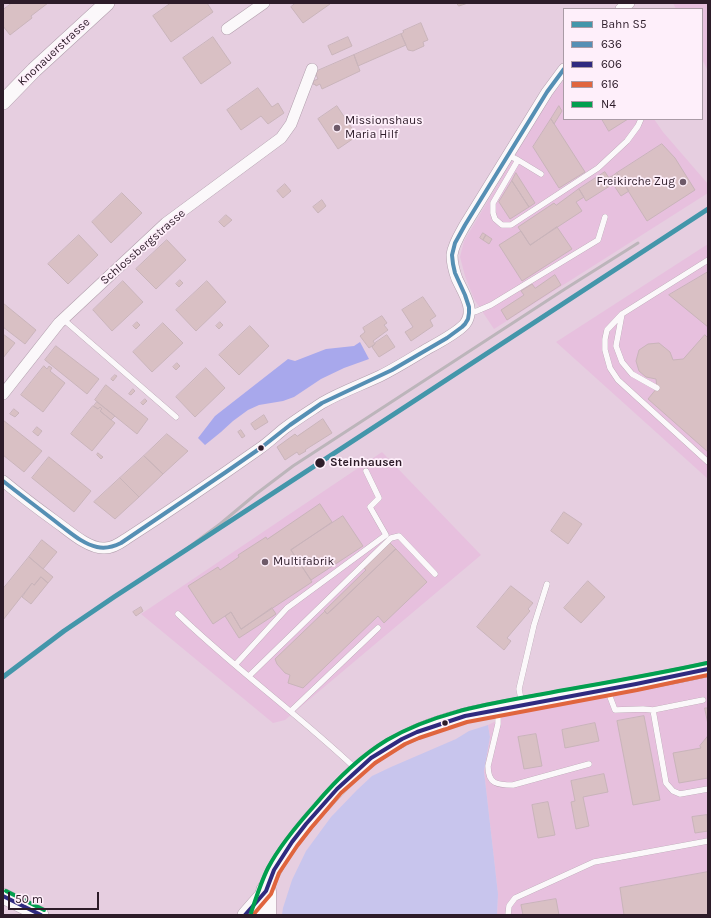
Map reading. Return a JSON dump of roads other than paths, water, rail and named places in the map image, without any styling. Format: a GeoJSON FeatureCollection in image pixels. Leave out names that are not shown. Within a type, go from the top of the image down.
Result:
{"type":"FeatureCollection","features":[{"type":"Feature","properties":{"kind":"highway"},"geometry":{"type":"LineString","coordinates":[[266,891],[266,915]]}},
{"type":"Feature","properties":{"kind":"street","name":"Knonauerstrasse"},"geometry":{"type":"LineString","coordinates":[[3,102],[34,70],[107,3]]}},
{"type":"Feature","properties":{"kind":"street"},"geometry":{"type":"LineString","coordinates":[[227,29],[264,3]]}},
{"type":"Feature","properties":{"kind":"street","name":"Schlossbergstrasse"},"geometry":{"type":"LineString","coordinates":[[3,394],[59,323],[166,223],[281,138],[292,124],[312,69]]}},
{"type":"Feature","properties":{"kind":"street"},"geometry":{"type":"LineString","coordinates":[[3,481],[78,538],[95,547],[110,547],[119,544],[196,493],[322,403],[347,390],[380,376],[442,341],[465,324],[469,313],[469,306],[466,297],[452,266],[452,254],[456,242],[547,92],[563,70]]}},
{"type":"Feature","properties":{"kind":"street"},"geometry":{"type":"LineString","coordinates":[[257,915],[274,870],[292,842],[316,812],[337,789],[371,758],[402,739],[417,732],[465,716],[708,669]]}},
{"type":"Feature","properties":{"kind":"street"},"geometry":{"type":"LineString","coordinates":[[245,915],[266,891]]}},
{"type":"Feature","properties":{"kind":"street"},"geometry":{"type":"LineString","coordinates":[[3,896],[41,915]]}},
{"type":"Feature","properties":{"kind":"lane"},"geometry":{"type":"LineString","coordinates":[[518,160],[493,203],[493,214],[495,219],[502,225],[511,225],[598,168],[627,141],[641,120]]}},
{"type":"Feature","properties":{"kind":"lane"},"geometry":{"type":"LineString","coordinates":[[508,155],[541,174]]}},
{"type":"Feature","properties":{"kind":"lane"},"geometry":{"type":"LineString","coordinates":[[469,313],[477,312],[491,305],[598,240],[605,217]]}},
{"type":"Feature","properties":{"kind":"lane"},"geometry":{"type":"LineString","coordinates":[[708,260],[622,314],[607,330],[605,339],[605,350],[610,368],[618,380],[708,462]]}},
{"type":"Feature","properties":{"kind":"lane"},"geometry":{"type":"LineString","coordinates":[[622,314],[616,346],[622,362],[632,374],[657,388]]}},
{"type":"Feature","properties":{"kind":"lane"},"geometry":{"type":"LineString","coordinates":[[63,319],[176,417]]}},
{"type":"Feature","properties":{"kind":"lane"},"geometry":{"type":"LineString","coordinates":[[653,403],[653,409],[656,416]]}},
{"type":"Feature","properties":{"kind":"lane"},"geometry":{"type":"LineString","coordinates":[[235,664],[287,608],[386,535],[370,507],[379,498],[366,471]]}},
{"type":"Feature","properties":{"kind":"lane"},"geometry":{"type":"LineString","coordinates":[[249,676],[391,538],[399,536],[435,574]]}},
{"type":"Feature","properties":{"kind":"lane"},"geometry":{"type":"LineString","coordinates":[[522,705],[519,689],[534,625],[547,584]]}},
{"type":"Feature","properties":{"kind":"lane"},"geometry":{"type":"LineString","coordinates":[[178,614],[203,638],[291,711],[357,770]]}},
{"type":"Feature","properties":{"kind":"lane"},"geometry":{"type":"LineString","coordinates":[[291,711],[378,628]]}},
{"type":"Feature","properties":{"kind":"lane"},"geometry":{"type":"LineString","coordinates":[[607,689],[615,710],[653,710],[703,700]]}},
{"type":"Feature","properties":{"kind":"lane"},"geometry":{"type":"LineString","coordinates":[[498,709],[498,724],[488,766],[490,779],[494,783],[513,785],[589,764]]}},
{"type":"Feature","properties":{"kind":"lane"},"geometry":{"type":"LineString","coordinates":[[653,710],[666,783],[673,791],[680,794],[708,789]]}},
{"type":"Feature","properties":{"kind":"lane"},"geometry":{"type":"LineString","coordinates":[[508,915],[509,906],[515,898],[594,862],[708,841]]}},
{"type":"Feature","properties":{"kind":"railway"},"geometry":{"type":"LineString","coordinates":[[177,556],[293,466],[638,243]]}},
{"type":"Feature","properties":{"kind":"rail line","name":"S5"},"geometry":{"type":"LineString","coordinates":[[3,677],[64,631],[114,597],[708,209]]}},
{"type":"Feature","properties":{"kind":"place","name":"Missionshaus Maria Hilf"},"geometry":{"type":"Point","coordinates":[337,128]}},
{"type":"Feature","properties":{"kind":"place","name":"Freikirche Zug"},"geometry":{"type":"Point","coordinates":[683,182]}},
{"type":"Feature","properties":{"kind":"place","name":"Steinhausen"},"geometry":{"type":"Point","coordinates":[320,463]}},
{"type":"Feature","properties":{"kind":"place","name":"Multifabrik"},"geometry":{"type":"Point","coordinates":[265,562]}}]}
